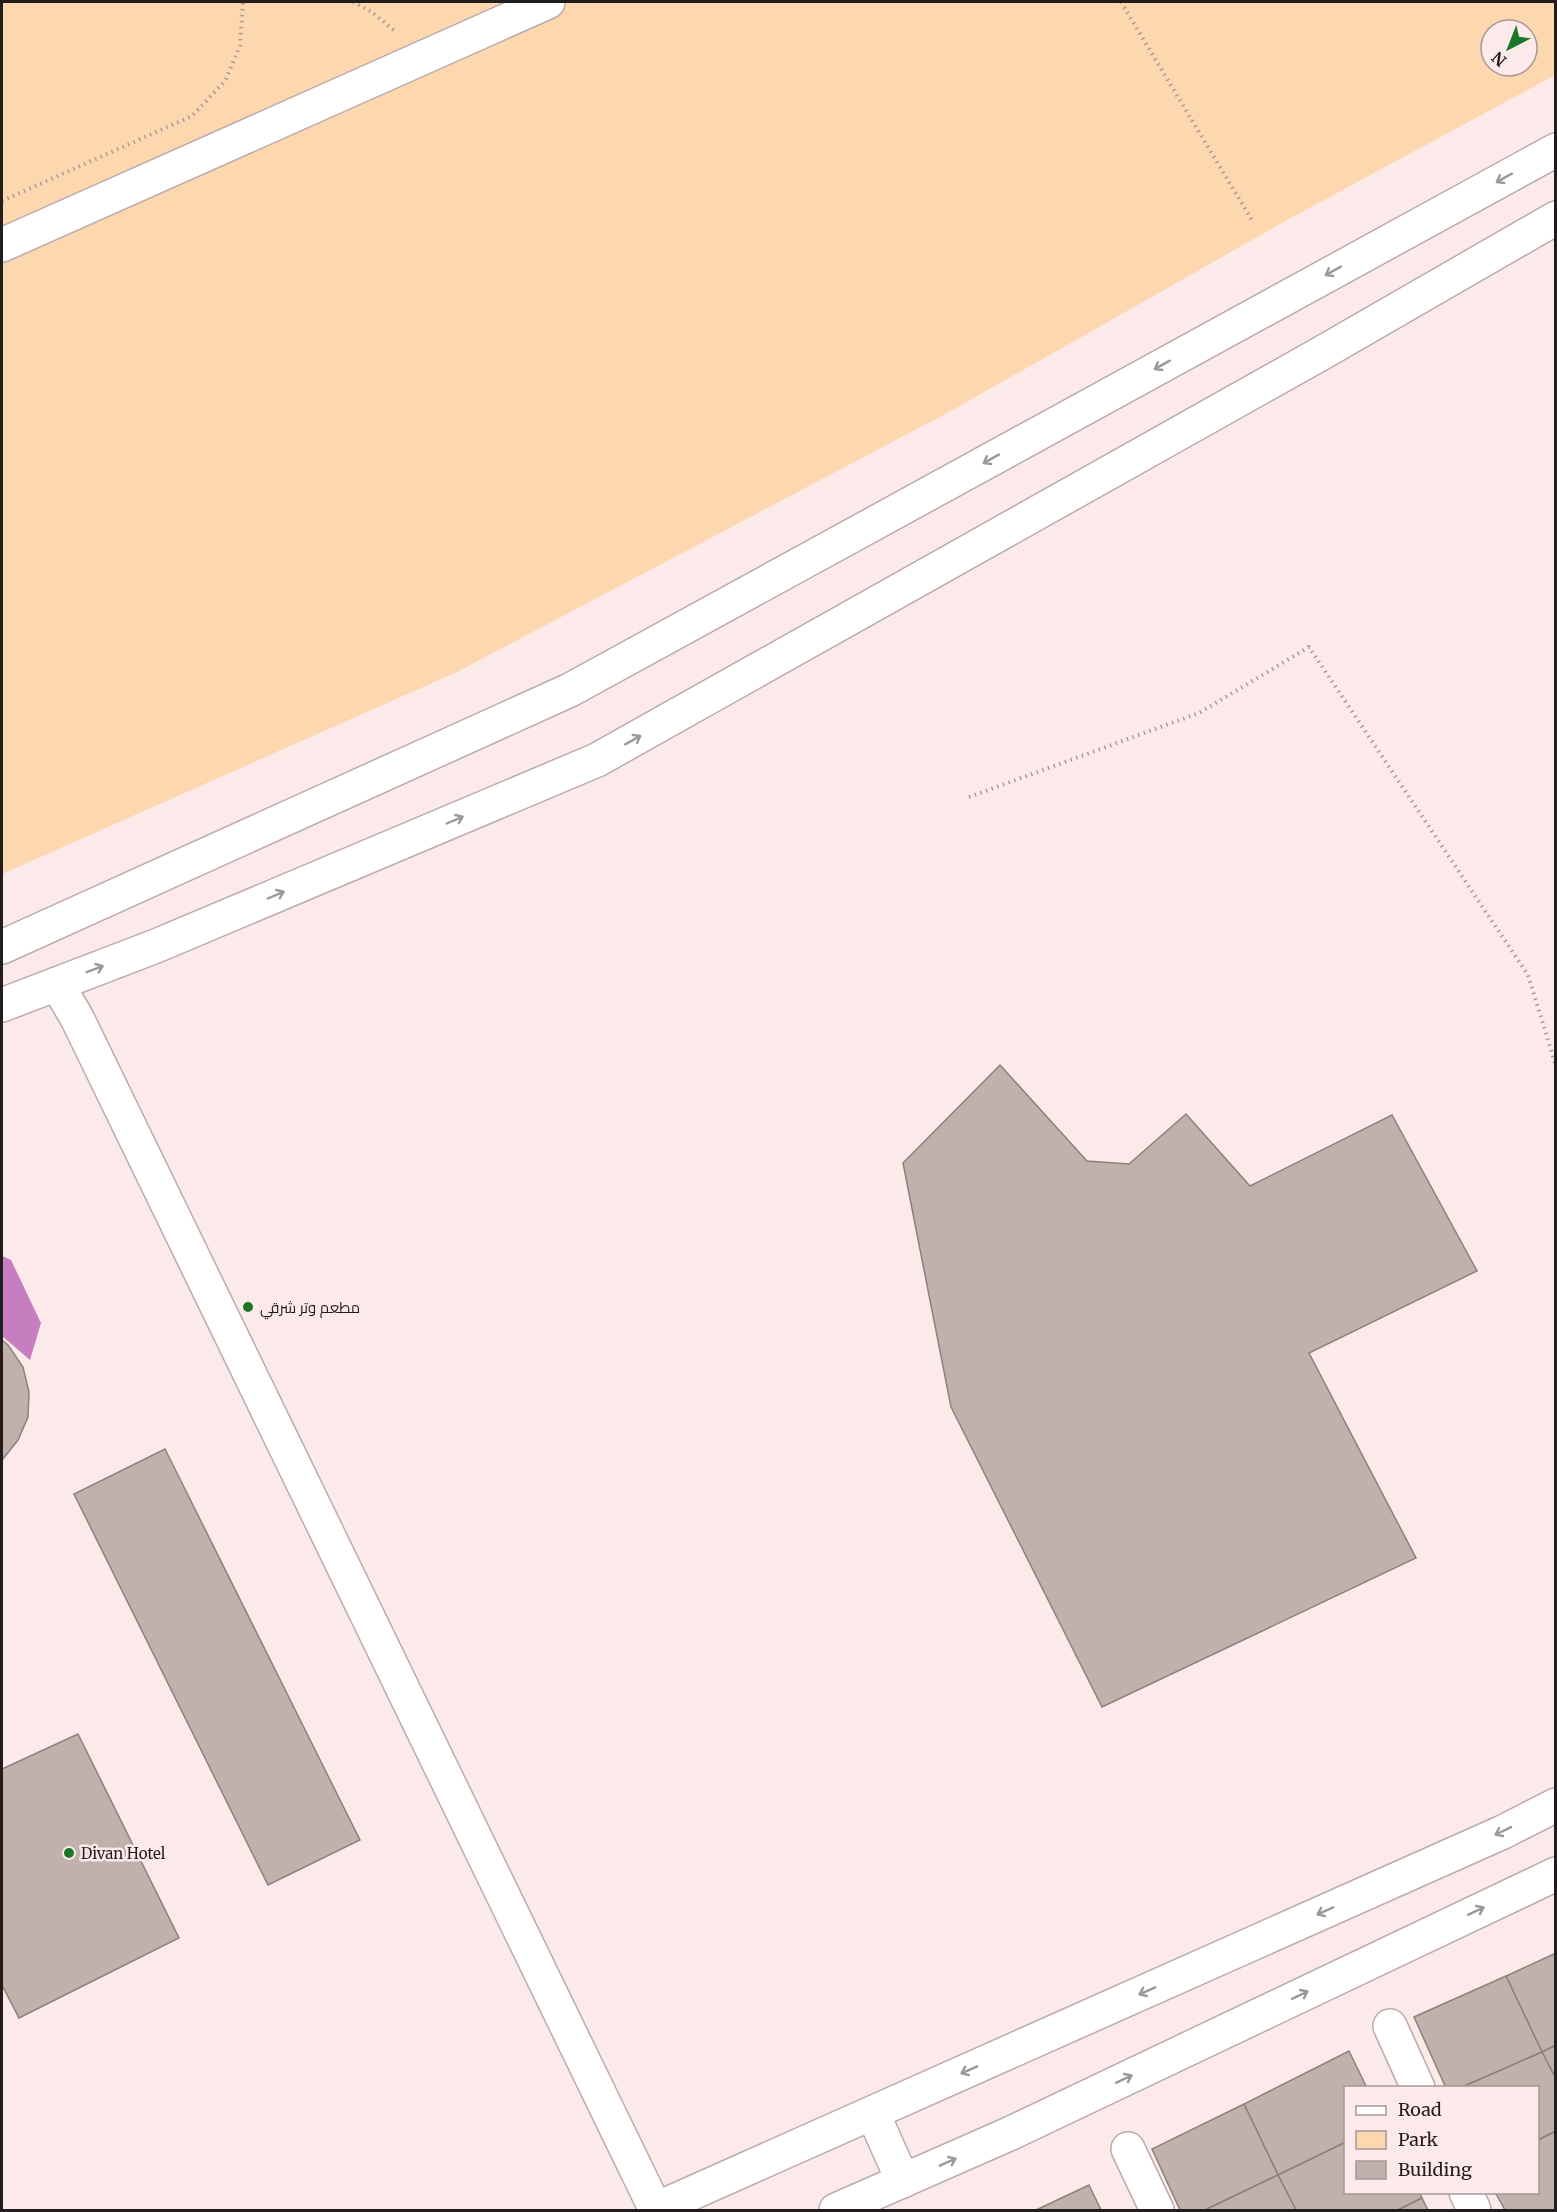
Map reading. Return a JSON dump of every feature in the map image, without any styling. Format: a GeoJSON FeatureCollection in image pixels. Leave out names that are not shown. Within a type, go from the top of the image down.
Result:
{"type":"FeatureCollection","features":[{"type":"Feature","properties":{"kind":"street"},"geometry":{"type":"LineString","coordinates":[[2,245],[548,2]]}},
{"type":"Feature","properties":{"kind":"street"},"geometry":{"type":"LineString","coordinates":[[2,947],[570,690],[1556,150]]}},
{"type":"Feature","properties":{"kind":"street"},"geometry":{"type":"LineString","coordinates":[[2,1005],[156,946],[597,760],[1309,360],[1556,218]]}},
{"type":"Feature","properties":{"kind":"street"},"geometry":{"type":"LineString","coordinates":[[57,984],[77,1018],[655,2210],[1492,1837],[1556,1805]]}},
{"type":"Feature","properties":{"kind":"street"},"geometry":{"type":"LineString","coordinates":[[836,2211],[1009,2134],[1556,1874]]}},
{"type":"Feature","properties":{"kind":"street"},"geometry":{"type":"LineString","coordinates":[[1390,2026],[1417,2086]]}},
{"type":"Feature","properties":{"kind":"street"},"geometry":{"type":"LineString","coordinates":[[873,2114],[903,2181]]}},
{"type":"Feature","properties":{"kind":"street"},"geometry":{"type":"LineString","coordinates":[[1128,2149],[1157,2211]]}},
{"type":"Feature","properties":{"kind":"street"},"geometry":{"type":"LineString","coordinates":[[1466,2194],[1474,2211]]}},
{"type":"Feature","properties":{"kind":"path"},"geometry":{"type":"LineString","coordinates":[[2,201],[192,116],[225,81],[240,46],[243,2]]}},
{"type":"Feature","properties":{"kind":"path"},"geometry":{"type":"LineString","coordinates":[[353,2],[372,12],[424,56]]}},
{"type":"Feature","properties":{"kind":"path"},"geometry":{"type":"LineString","coordinates":[[1120,2],[1253,222]]}},
{"type":"Feature","properties":{"kind":"path"},"geometry":{"type":"LineString","coordinates":[[969,797],[1199,713],[1309,647],[1528,975],[1556,1066]]}},
{"type":"Feature","properties":{"kind":"green space"},"geometry":{"type":"Polygon","coordinates":[[[2,2],[1555,2],[1555,75],[1289,219],[949,412],[457,672],[2,874],[2,2]]]}},
{"type":"Feature","properties":{"kind":"shaded area"},"geometry":{"type":"Polygon","coordinates":[[[2,1256],[11,1260],[41,1323],[30,1360],[2,1336],[2,1256]]]}},
{"type":"Feature","properties":{"kind":"building"},"geometry":{"type":"Polygon","coordinates":[[[1000,1065],[1087,1161],[1129,1164],[1186,1114],[1250,1186],[1392,1115],[1477,1271],[1309,1353],[1416,1558],[1102,1707],[951,1407],[903,1163],[1000,1065]]]}},
{"type":"Feature","properties":{"kind":"building"},"geometry":{"type":"Polygon","coordinates":[[[2,1340],[23,1367],[29,1392],[28,1417],[18,1440],[2,1460],[2,1340]]]}},
{"type":"Feature","properties":{"kind":"building"},"geometry":{"type":"Polygon","coordinates":[[[165,1449],[360,1840],[268,1885],[74,1494],[165,1449]]]}},
{"type":"Feature","properties":{"kind":"building","name":"Divan Hotel"},"geometry":{"type":"Polygon","coordinates":[[[78,1734],[179,1938],[19,2018],[2,1985],[2,1769],[78,1734]]]}},
{"type":"Feature","properties":{"kind":"building"},"geometry":{"type":"Polygon","coordinates":[[[1556,1953],[1556,2045],[1542,2052],[1506,1976],[1556,1953]]]}},
{"type":"Feature","properties":{"kind":"building"},"geometry":{"type":"Polygon","coordinates":[[[1506,1976],[1542,2052],[1465,2086],[1445,2086],[1414,2017],[1506,1976]]]}},
{"type":"Feature","properties":{"kind":"building"},"geometry":{"type":"Polygon","coordinates":[[[1556,2045],[1556,2079],[1542,2052],[1556,2045]]]}},
{"type":"Feature","properties":{"kind":"building"},"geometry":{"type":"Polygon","coordinates":[[[1349,2051],[1366,2086],[1344,2086],[1344,2143],[1278,2175],[1244,2104],[1349,2051]]]}},
{"type":"Feature","properties":{"kind":"building"},"geometry":{"type":"Polygon","coordinates":[[[1542,2052],[1556,2079],[1556,2131],[1539,2140],[1539,2086],[1465,2086],[1542,2052]]]}},
{"type":"Feature","properties":{"kind":"building"},"geometry":{"type":"Polygon","coordinates":[[[1244,2104],[1278,2175],[1205,2210],[1180,2210],[1152,2149],[1244,2104]]]}},
{"type":"Feature","properties":{"kind":"building"},"geometry":{"type":"Polygon","coordinates":[[[1556,2131],[1556,2210],[1505,2210],[1496,2194],[1539,2194],[1539,2140],[1556,2131]]]}},
{"type":"Feature","properties":{"kind":"building"},"geometry":{"type":"Polygon","coordinates":[[[1344,2143],[1344,2194],[1420,2194],[1422,2198],[1398,2210],[1296,2210],[1278,2175],[1344,2143]]]}},
{"type":"Feature","properties":{"kind":"building"},"geometry":{"type":"Polygon","coordinates":[[[1278,2175],[1296,2210],[1205,2210],[1278,2175]]]}},
{"type":"Feature","properties":{"kind":"building"},"geometry":{"type":"Polygon","coordinates":[[[1089,2185],[1101,2210],[1036,2210],[1089,2185]]]}},
{"type":"Feature","properties":{"kind":"building"},"geometry":{"type":"Polygon","coordinates":[[[1422,2198],[1428,2210],[1398,2210],[1422,2198]]]}},
{"type":"Feature","properties":{"kind":"place","name":"مطعم وتر شرقي"},"geometry":{"type":"Point","coordinates":[248,1307]}},
{"type":"Feature","properties":{"kind":"place","name":"Divan Hotel"},"geometry":{"type":"Point","coordinates":[69,1853]}}]}
